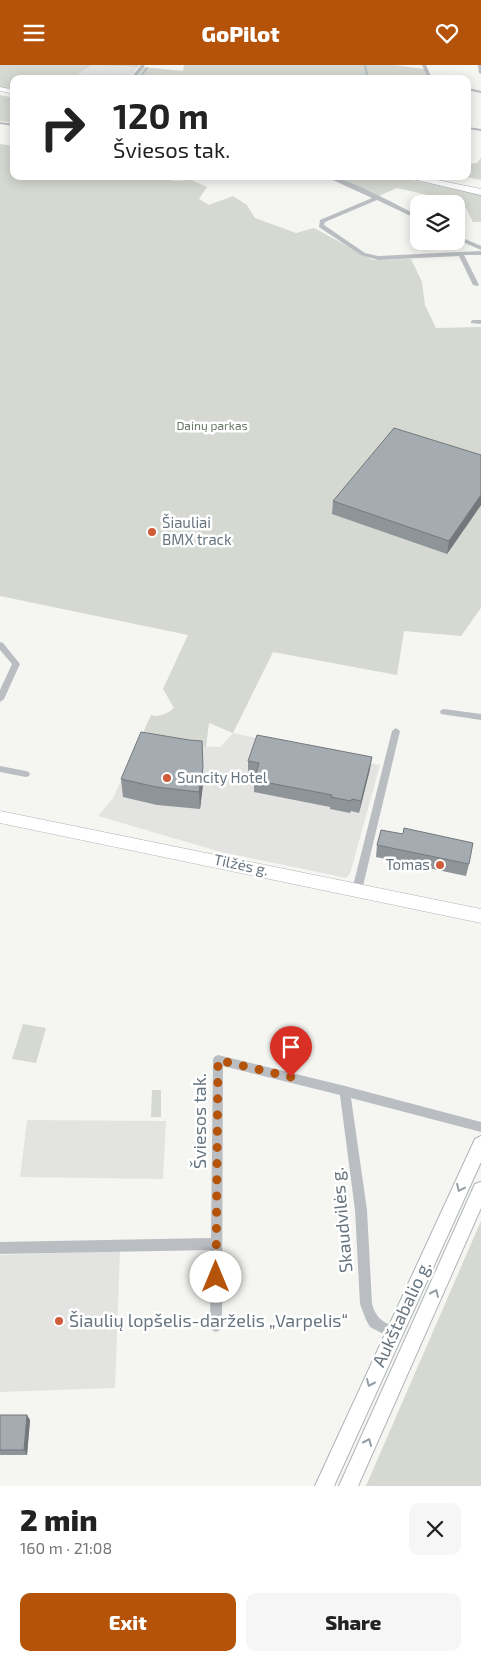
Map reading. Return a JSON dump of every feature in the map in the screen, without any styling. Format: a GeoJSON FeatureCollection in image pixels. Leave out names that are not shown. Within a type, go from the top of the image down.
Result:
{"type":"FeatureCollection","features":[{"type":"Feature","properties":{"kind":"main road"},"geometry":{"type":"LineString","coordinates":[[431,180],[481,187]]}},
{"type":"Feature","properties":{"kind":"main road"},"geometry":{"type":"LineString","coordinates":[[438,181],[481,192]]}},
{"type":"Feature","properties":{"kind":"main road","name":"Tilžės g."},"geometry":{"type":"LineString","coordinates":[[0,817],[481,916]]}},
{"type":"Feature","properties":{"kind":"main road","name":"Aukštabalio g."},"geometry":{"type":"LineString","coordinates":[[324,1486],[392,1333],[481,1143]]}},
{"type":"Feature","properties":{"kind":"main road","name":"Aukštabalio g."},"geometry":{"type":"LineString","coordinates":[[348,1486],[481,1190]]}},
{"type":"Feature","properties":{"kind":"street"},"geometry":{"type":"LineString","coordinates":[[135,75],[143,65]]}},
{"type":"Feature","properties":{"kind":"street"},"geometry":{"type":"LineString","coordinates":[[480,65],[481,73]]}},
{"type":"Feature","properties":{"kind":"street"},"geometry":{"type":"LineString","coordinates":[[338,180],[410,215]]}},
{"type":"Feature","properties":{"kind":"street"},"geometry":{"type":"LineString","coordinates":[[376,198],[322,221],[320,226],[363,254],[383,259],[481,253]]}},
{"type":"Feature","properties":{"kind":"street"},"geometry":{"type":"LineString","coordinates":[[465,241],[481,249]]}},
{"type":"Feature","properties":{"kind":"street"},"geometry":{"type":"LineString","coordinates":[[461,255],[476,285]]}},
{"type":"Feature","properties":{"kind":"street"},"geometry":{"type":"LineString","coordinates":[[472,322],[481,322]]}},
{"type":"Feature","properties":{"kind":"street"},"geometry":{"type":"LineString","coordinates":[[0,645],[16,664],[0,699]]}},
{"type":"Feature","properties":{"kind":"street"},"geometry":{"type":"LineString","coordinates":[[444,712],[481,717]]}},
{"type":"Feature","properties":{"kind":"street"},"geometry":{"type":"LineString","coordinates":[[357,890],[396,731]]}},
{"type":"Feature","properties":{"kind":"street"},"geometry":{"type":"LineString","coordinates":[[0,769],[26,774]]}},
{"type":"Feature","properties":{"kind":"street","name":"Šviesos tak."},"geometry":{"type":"LineString","coordinates":[[216,1325],[218,1060],[346,1091],[481,1127]]}},
{"type":"Feature","properties":{"kind":"street","name":"Skaudvilės g."},"geometry":{"type":"LineString","coordinates":[[346,1091],[361,1210],[366,1305],[370,1318],[376,1325],[392,1333]]}},
{"type":"Feature","properties":{"kind":"street"},"geometry":{"type":"LineString","coordinates":[[0,1247],[216,1244]]}},
{"type":"Feature","properties":{"kind":"shaded area"},"geometry":{"type":"Polygon","coordinates":[[[92,65],[138,67],[132,75],[77,75],[92,65]]]}},
{"type":"Feature","properties":{"kind":"shaded area"},"geometry":{"type":"Polygon","coordinates":[[[233,733],[380,765],[350,874],[346,878],[221,852],[98,816],[113,798],[138,744],[220,747],[233,733]]]}},
{"type":"Feature","properties":{"kind":"shaded area"},"geometry":{"type":"Polygon","coordinates":[[[27,1120],[166,1121],[163,1179],[20,1177],[27,1120]]]}},
{"type":"Feature","properties":{"kind":"shaded area","name":"Šiaulių lopšelis-darželis „Varpelis“"},"geometry":{"type":"Polygon","coordinates":[[[120,1251],[115,1388],[0,1392],[0,1255],[120,1251]]]}},
{"type":"Feature","properties":{"kind":"green space"},"geometry":{"type":"Polygon","coordinates":[[[0,65],[92,65],[77,75],[10,75],[10,88],[0,87],[0,65]]]}},
{"type":"Feature","properties":{"kind":"green space"},"geometry":{"type":"Polygon","coordinates":[[[92,65],[139,65],[138,67],[92,65]]]}},
{"type":"Feature","properties":{"kind":"green space"},"geometry":{"type":"Polygon","coordinates":[[[184,65],[394,65],[424,69],[426,75],[139,75],[143,67],[183,71],[184,65]]]}},
{"type":"Feature","properties":{"kind":"green space"},"geometry":{"type":"Polygon","coordinates":[[[0,95],[10,97],[10,122],[0,121],[0,95]]]}},
{"type":"Feature","properties":{"kind":"green space","name":"Dainų parkas"},"geometry":{"type":"Polygon","coordinates":[[[0,144],[10,145],[10,180],[191,180],[207,187],[199,199],[209,205],[233,196],[247,205],[255,218],[296,233],[314,228],[373,260],[411,259],[422,282],[425,305],[436,328],[481,327],[481,608],[461,636],[404,631],[397,675],[273,652],[233,733],[209,723],[206,747],[138,744],[151,715],[157,716],[174,708],[163,689],[188,635],[0,596],[0,144]]]}},
{"type":"Feature","properties":{"kind":"green space"},"geometry":{"type":"Polygon","coordinates":[[[481,158],[481,180],[471,178],[471,164],[477,163],[481,158]]]}},
{"type":"Feature","properties":{"kind":"green space"},"geometry":{"type":"Polygon","coordinates":[[[341,180],[412,180],[481,195],[481,222],[473,222],[465,208],[465,195],[427,195],[397,188],[379,196],[341,180]]]}},
{"type":"Feature","properties":{"kind":"green space"},"geometry":{"type":"Polygon","coordinates":[[[23,1024],[46,1028],[36,1063],[12,1059],[23,1024]]]}},
{"type":"Feature","properties":{"kind":"green space"},"geometry":{"type":"Polygon","coordinates":[[[152,1090],[161,1090],[161,1117],[151,1117],[152,1090]]]}},
{"type":"Feature","properties":{"kind":"green space"},"geometry":{"type":"Polygon","coordinates":[[[481,1221],[481,1486],[366,1486],[481,1221]]]}},
{"type":"Feature","properties":{"kind":"building"},"geometry":{"type":"Polygon","coordinates":[[[394,428],[481,455],[481,495],[449,541],[333,501],[394,428]]]}},
{"type":"Feature","properties":{"kind":"building","name":"Suncity Hotel"},"geometry":{"type":"Polygon","coordinates":[[[141,732],[202,741],[203,767],[199,792],[156,787],[121,779],[141,732]]]}},
{"type":"Feature","properties":{"kind":"building"},"geometry":{"type":"Polygon","coordinates":[[[257,735],[372,757],[361,801],[352,799],[351,801],[331,797],[332,795],[254,780],[259,763],[248,761],[257,735]]]}},
{"type":"Feature","properties":{"kind":"building"},"geometry":{"type":"Polygon","coordinates":[[[404,828],[473,843],[469,864],[377,845],[381,830],[403,834],[404,828]]]}},
{"type":"Feature","properties":{"kind":"building"},"geometry":{"type":"Polygon","coordinates":[[[0,1415],[27,1415],[24,1450],[0,1450],[0,1415]]]}},
{"type":"Feature","properties":{"kind":"waterway"},"geometry":{"type":"LineString","coordinates":[[365,65],[367,75]]}},
{"type":"Feature","properties":{"kind":"waterway"},"geometry":{"type":"LineString","coordinates":[[142,75],[147,68]]}},
{"type":"Feature","properties":{"kind":"place","name":"Šiauliai BMX track"},"geometry":{"type":"Point","coordinates":[152,532]}},
{"type":"Feature","properties":{"kind":"place","name":"Suncity Hotel"},"geometry":{"type":"Point","coordinates":[167,778]}},
{"type":"Feature","properties":{"kind":"place","name":"Tomas"},"geometry":{"type":"Point","coordinates":[440,865]}},
{"type":"Feature","properties":{"kind":"place","name":"Šiaulių lopšelis-darželis „Varpelis“"},"geometry":{"type":"Point","coordinates":[59,1321]}},
{"type":"Feature","properties":{"kind":"route"},"geometry":{"type":"LineString","coordinates":[[216,1277],[218,1060],[291,1077]]}}]}
